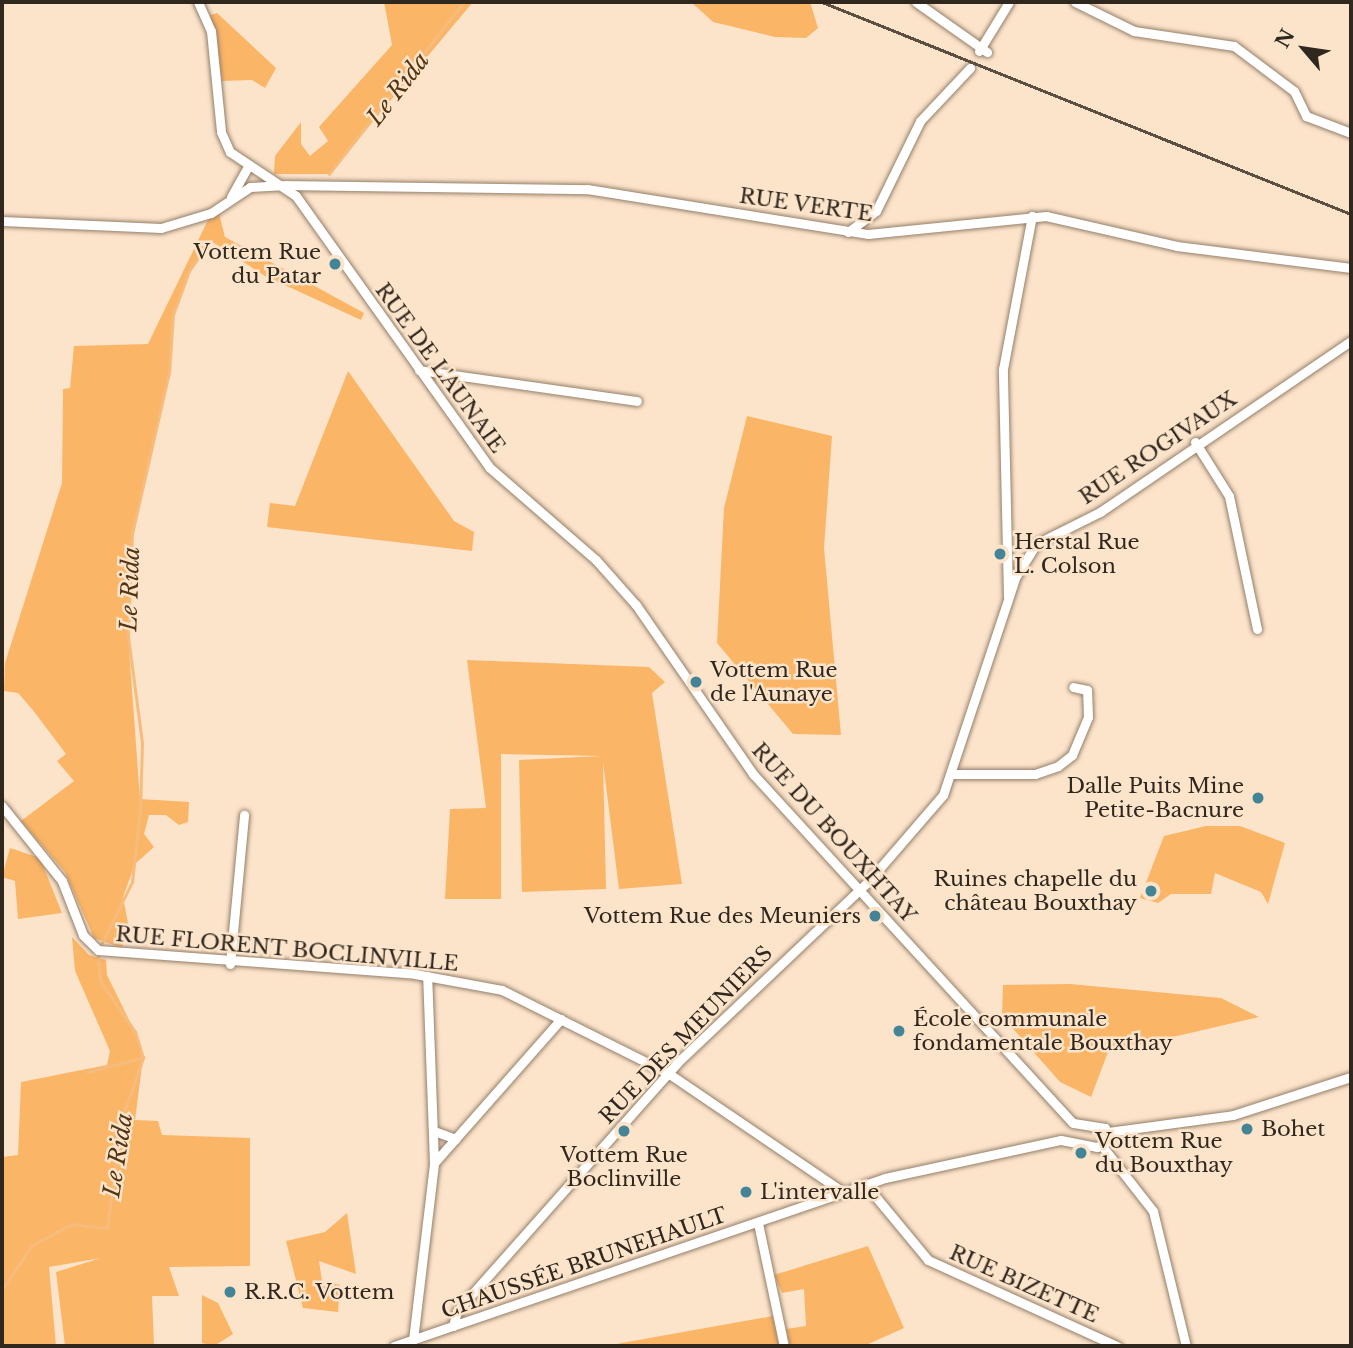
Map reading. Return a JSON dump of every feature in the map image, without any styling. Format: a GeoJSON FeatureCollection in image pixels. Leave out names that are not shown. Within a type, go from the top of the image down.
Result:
{"type":"FeatureCollection","features":[{"type":"Feature","properties":{"kind":"street"},"geometry":{"type":"LineString","coordinates":[[198,2],[211,31],[221,132],[230,152],[286,185]]}},
{"type":"Feature","properties":{"kind":"street"},"geometry":{"type":"LineString","coordinates":[[916,2],[983,52],[1009,2]]}},
{"type":"Feature","properties":{"kind":"street"},"geometry":{"type":"LineString","coordinates":[[1075,2],[1133,31],[1234,47],[1294,91],[1306,116],[1351,133]]}},
{"type":"Feature","properties":{"kind":"street"},"geometry":{"type":"LineString","coordinates":[[848,232],[876,211],[920,121],[970,68]]}},
{"type":"Feature","properties":{"kind":"street"},"geometry":{"type":"LineString","coordinates":[[2,221],[161,228],[211,213],[229,199],[249,165]]}},
{"type":"Feature","properties":{"kind":"street","name":"RUE VERTE"},"geometry":{"type":"LineString","coordinates":[[229,199],[250,187],[286,185],[587,189],[848,232],[903,233],[1032,216],[1177,246],[1351,268]]}},
{"type":"Feature","properties":{"kind":"street","name":"RUE DE L'AUNAIE"},"geometry":{"type":"LineString","coordinates":[[286,185],[419,370],[513,493],[589,552]]}},
{"type":"Feature","properties":{"kind":"street"},"geometry":{"type":"LineString","coordinates":[[1008,601],[1003,369],[1032,216]]}},
{"type":"Feature","properties":{"kind":"street","name":"RUE ROGIVAUX"},"geometry":{"type":"LineString","coordinates":[[951,774],[1022,562],[1045,536],[1100,512],[1195,442],[1351,341]]}},
{"type":"Feature","properties":{"kind":"street"},"geometry":{"type":"LineString","coordinates":[[419,370],[636,401]]}},
{"type":"Feature","properties":{"kind":"street"},"geometry":{"type":"LineString","coordinates":[[1195,442],[1229,496],[1256,629]]}},
{"type":"Feature","properties":{"kind":"street","name":"RUE DU BOUXHTAY"},"geometry":{"type":"LineString","coordinates":[[589,552],[636,605],[753,774],[1073,1124]]}},
{"type":"Feature","properties":{"kind":"street"},"geometry":{"type":"LineString","coordinates":[[1006,555],[1022,562]]}},
{"type":"Feature","properties":{"kind":"street"},"geometry":{"type":"LineString","coordinates":[[951,774],[1035,774],[1058,766],[1084,734],[1092,689],[1073,687]]}},
{"type":"Feature","properties":{"kind":"street","name":"RUE DES MEUNIERS"},"geometry":{"type":"LineString","coordinates":[[453,1326],[457,1311],[668,1073],[860,889],[943,795],[951,774]]}},
{"type":"Feature","properties":{"kind":"street","name":"RUE FLORENT BOCLINVILLE"},"geometry":{"type":"LineString","coordinates":[[2,806],[62,881],[83,934],[99,950],[230,964],[427,976],[493,987],[668,1073],[843,1192]]}},
{"type":"Feature","properties":{"kind":"street"},"geometry":{"type":"LineString","coordinates":[[230,964],[244,815]]}},
{"type":"Feature","properties":{"kind":"street"},"geometry":{"type":"LineString","coordinates":[[408,1343],[434,1163],[427,976]]}},
{"type":"Feature","properties":{"kind":"street"},"geometry":{"type":"LineString","coordinates":[[434,1163],[561,1019]]}},
{"type":"Feature","properties":{"kind":"street"},"geometry":{"type":"LineString","coordinates":[[1069,1139],[1073,1124],[1108,1132],[1233,1115],[1351,1077]]}},
{"type":"Feature","properties":{"kind":"street"},"geometry":{"type":"LineString","coordinates":[[434,1131],[456,1139]]}},
{"type":"Feature","properties":{"kind":"street"},"geometry":{"type":"LineString","coordinates":[[1108,1132],[1102,1146],[1136,1182],[1153,1211],[1186,1346]]}},
{"type":"Feature","properties":{"kind":"street","name":"CHAUSSÉE BRUNEHAULT"},"geometry":{"type":"LineString","coordinates":[[394,1346],[866,1185],[1069,1139],[1102,1146]]}},
{"type":"Feature","properties":{"kind":"street","name":"RUE BIZETTE"},"geometry":{"type":"LineString","coordinates":[[866,1185],[928,1260],[1117,1346]]}},
{"type":"Feature","properties":{"kind":"street"},"geometry":{"type":"LineString","coordinates":[[758,1223],[783,1346]]}},
{"type":"Feature","properties":{"kind":"shaded area"},"geometry":{"type":"Polygon","coordinates":[[[384,2],[473,2],[329,174],[274,174],[275,156],[301,122],[301,144],[310,156],[328,141],[319,127],[392,45],[384,2]]]}},
{"type":"Feature","properties":{"kind":"shaded area"},"geometry":{"type":"Polygon","coordinates":[[[691,2],[810,2],[818,28],[806,38],[775,37],[713,22],[691,2]]]}},
{"type":"Feature","properties":{"kind":"shaded area"},"geometry":{"type":"Polygon","coordinates":[[[217,13],[276,68],[265,88],[252,80],[222,81],[210,15],[217,13]]]}},
{"type":"Feature","properties":{"kind":"shaded area"},"geometry":{"type":"Polygon","coordinates":[[[219,213],[225,237],[364,313],[361,320],[265,276],[211,241],[189,271],[173,315],[169,373],[132,534],[128,635],[140,799],[189,802],[188,822],[179,825],[166,815],[149,815],[144,834],[154,847],[135,864],[123,897],[128,923],[122,948],[94,938],[65,872],[21,821],[74,781],[57,761],[66,754],[32,709],[18,693],[4,691],[5,663],[62,483],[63,389],[70,388],[74,346],[148,344],[208,220],[219,213]]]}},
{"type":"Feature","properties":{"kind":"shaded area"},"geometry":{"type":"Polygon","coordinates":[[[348,371],[454,521],[474,532],[472,551],[267,527],[270,503],[295,506],[348,371]]]}},
{"type":"Feature","properties":{"kind":"shaded area"},"geometry":{"type":"Polygon","coordinates":[[[747,416],[832,436],[824,548],[841,735],[793,734],[717,643],[724,508],[747,416]]]}},
{"type":"Feature","properties":{"kind":"shaded area"},"geometry":{"type":"Polygon","coordinates":[[[467,660],[649,667],[665,682],[652,693],[682,884],[619,889],[603,762],[606,889],[522,892],[519,760],[602,756],[501,754],[501,899],[445,899],[450,809],[486,808],[467,660]]]}},
{"type":"Feature","properties":{"kind":"shaded area"},"geometry":{"type":"Polygon","coordinates":[[[1206,826],[1240,826],[1285,843],[1268,904],[1261,892],[1215,873],[1211,894],[1171,894],[1158,903],[1140,898],[1164,836],[1206,826]]]}},
{"type":"Feature","properties":{"kind":"shaded area"},"geometry":{"type":"Polygon","coordinates":[[[10,848],[40,858],[62,913],[18,919],[15,881],[2,877],[10,848]]]}},
{"type":"Feature","properties":{"kind":"shaded area"},"geometry":{"type":"Polygon","coordinates":[[[72,937],[89,955],[106,960],[107,975],[135,1032],[143,1058],[135,1120],[158,1121],[162,1135],[250,1138],[250,1266],[169,1267],[179,1296],[152,1296],[154,1346],[65,1346],[56,1272],[101,1258],[49,1267],[56,1346],[2,1346],[2,1157],[18,1155],[21,1082],[107,1065],[110,1051],[75,971],[72,937]]]}},
{"type":"Feature","properties":{"kind":"shaded area"},"geometry":{"type":"Polygon","coordinates":[[[1070,984],[1221,998],[1259,1017],[1108,1052],[1091,1097],[1060,1082],[1002,1016],[1003,985],[1070,984]]]}},
{"type":"Feature","properties":{"kind":"shaded area"},"geometry":{"type":"Polygon","coordinates":[[[347,1213],[356,1274],[319,1261],[322,1281],[340,1285],[338,1312],[303,1308],[286,1241],[325,1232],[347,1213]]]}},
{"type":"Feature","properties":{"kind":"shaded area"},"geometry":{"type":"Polygon","coordinates":[[[868,1246],[904,1328],[864,1346],[790,1346],[786,1329],[806,1326],[804,1289],[782,1293],[774,1275],[868,1246]]]}},
{"type":"Feature","properties":{"kind":"shaded area"},"geometry":{"type":"Polygon","coordinates":[[[202,1295],[218,1303],[233,1334],[214,1346],[202,1343],[202,1295]]]}},
{"type":"Feature","properties":{"kind":"shaded area"},"geometry":{"type":"Polygon","coordinates":[[[773,1316],[779,1346],[605,1346],[773,1316]]]}},
{"type":"Feature","properties":{"kind":"waterway","name":"Le Rida"},"geometry":{"type":"LineString","coordinates":[[329,174],[464,2]]}},
{"type":"Feature","properties":{"kind":"waterway","name":"Le Rida"},"geometry":{"type":"LineString","coordinates":[[102,943],[132,882],[140,811],[142,743],[128,636],[132,534],[169,373],[173,315],[189,271],[211,240]]}},
{"type":"Feature","properties":{"kind":"waterway","name":"Le Rida"},"geometry":{"type":"LineString","coordinates":[[2,1290],[32,1245],[72,1224],[107,1228],[122,1118],[143,1058],[135,1032],[100,981],[98,957]]}},
{"type":"Feature","properties":{"kind":"waterway"},"geometry":{"type":"LineString","coordinates":[[87,1072],[141,1058]]}},
{"type":"Feature","properties":{"kind":"railway"},"geometry":{"type":"LineString","coordinates":[[822,2],[1351,214]]}},
{"type":"Feature","properties":{"kind":"place","name":"Vottem Rue du Patar"},"geometry":{"type":"Point","coordinates":[335,264]}},
{"type":"Feature","properties":{"kind":"place","name":"Herstal Rue L. Colson"},"geometry":{"type":"Point","coordinates":[1000,554]}},
{"type":"Feature","properties":{"kind":"place","name":"Vottem Rue de l'Aunaye"},"geometry":{"type":"Point","coordinates":[696,682]}},
{"type":"Feature","properties":{"kind":"place","name":"Dalle Puits Mine Petite-Bacnure"},"geometry":{"type":"Point","coordinates":[1258,798]}},
{"type":"Feature","properties":{"kind":"place","name":"Ruines chapelle du château Bouxthay"},"geometry":{"type":"Point","coordinates":[1151,891]}},
{"type":"Feature","properties":{"kind":"place","name":"Vottem Rue des Meuniers"},"geometry":{"type":"Point","coordinates":[875,916]}},
{"type":"Feature","properties":{"kind":"place","name":"École communale fondamentale Bouxthay"},"geometry":{"type":"Point","coordinates":[899,1031]}},
{"type":"Feature","properties":{"kind":"place","name":"Bohet"},"geometry":{"type":"Point","coordinates":[1247,1129]}},
{"type":"Feature","properties":{"kind":"place","name":"Vottem Rue Boclinville"},"geometry":{"type":"Point","coordinates":[624,1131]}},
{"type":"Feature","properties":{"kind":"place","name":"Vottem Rue du Bouxthay"},"geometry":{"type":"Point","coordinates":[1081,1153]}},
{"type":"Feature","properties":{"kind":"place","name":"L'intervalle"},"geometry":{"type":"Point","coordinates":[746,1192]}},
{"type":"Feature","properties":{"kind":"place","name":"R.R.C. Vottem"},"geometry":{"type":"Point","coordinates":[230,1292]}}]}
